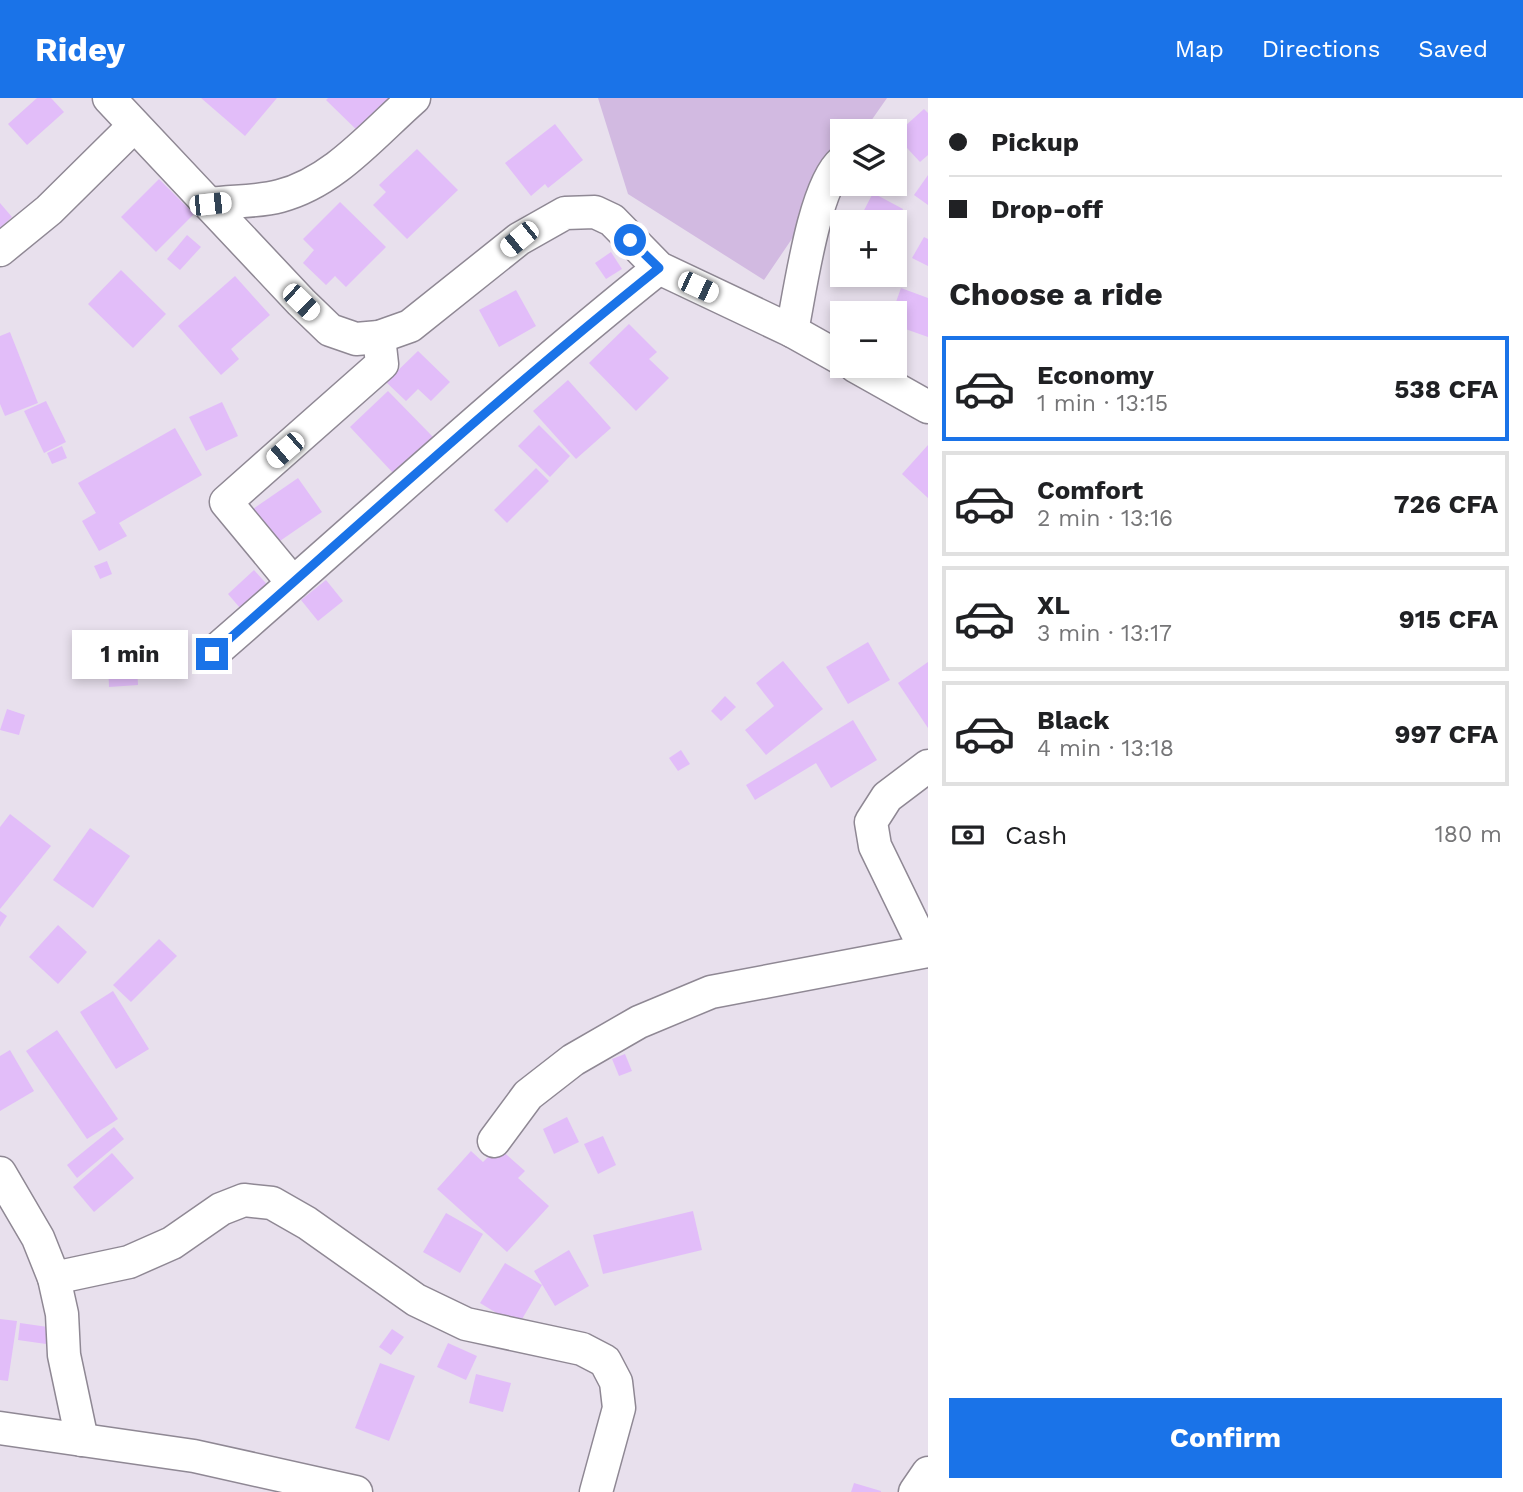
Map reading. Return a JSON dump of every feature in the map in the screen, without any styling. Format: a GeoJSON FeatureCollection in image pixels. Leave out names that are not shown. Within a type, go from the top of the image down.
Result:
{"type":"FeatureCollection","features":[{"type":"Feature","properties":{"kind":"street"},"geometry":{"type":"LineString","coordinates":[[210,204],[278,197],[304,188],[344,161],[414,98]]}},
{"type":"Feature","properties":{"kind":"street"},"geometry":{"type":"LineString","coordinates":[[0,250],[49,210],[127,109],[210,204],[330,330],[356,338],[379,337],[410,326],[519,239],[565,213],[595,212],[612,220],[659,268],[792,331],[830,352]]}},
{"type":"Feature","properties":{"kind":"street"},"geometry":{"type":"LineString","coordinates":[[792,331],[820,196],[830,178]]}},
{"type":"Feature","properties":{"kind":"street"},"geometry":{"type":"LineString","coordinates":[[212,654],[584,328],[659,268]]}},
{"type":"Feature","properties":{"kind":"street"},"geometry":{"type":"LineString","coordinates":[[293,583],[226,502],[382,364],[379,337]]}},
{"type":"Feature","properties":{"kind":"street"},"geometry":{"type":"LineString","coordinates":[[876,378],[928,407]]}},
{"type":"Feature","properties":{"kind":"street"},"geometry":{"type":"LineString","coordinates":[[494,1141],[528,1095],[573,1060],[639,1022],[711,992],[927,951],[875,846],[871,822],[887,797],[928,766]]}},
{"type":"Feature","properties":{"kind":"street"},"geometry":{"type":"LineString","coordinates":[[0,1174],[38,1238],[54,1278],[62,1314],[64,1354],[82,1440]]}},
{"type":"Feature","properties":{"kind":"street"},"geometry":{"type":"LineString","coordinates":[[54,1278],[130,1262],[172,1243],[221,1209],[244,1200],[272,1203],[307,1223],[416,1300],[466,1324],[582,1349],[605,1361],[616,1382],[619,1408],[596,1492]]}},
{"type":"Feature","properties":{"kind":"street"},"geometry":{"type":"LineString","coordinates":[[0,1428],[194,1456],[356,1492]]}},
{"type":"Feature","properties":{"kind":"street"},"geometry":{"type":"LineString","coordinates":[[915,1492],[928,1473]]}},
{"type":"Feature","properties":{"kind":"shaded area"},"geometry":{"type":"Polygon","coordinates":[[[598,98],[887,98],[872,119],[830,119],[830,183],[764,280],[628,194],[598,98]]]}},
{"type":"Feature","properties":{"kind":"building"},"geometry":{"type":"Polygon","coordinates":[[[37,98],[51,98],[64,112],[27,145],[8,124],[37,98]]]}},
{"type":"Feature","properties":{"kind":"building"},"geometry":{"type":"Polygon","coordinates":[[[201,98],[277,98],[245,136],[201,98]]]}},
{"type":"Feature","properties":{"kind":"building"},"geometry":{"type":"Polygon","coordinates":[[[392,98],[364,137],[326,100],[392,98]]]}},
{"type":"Feature","properties":{"kind":"building"},"geometry":{"type":"Polygon","coordinates":[[[924,109],[928,113],[928,155],[920,162],[907,148],[907,124],[924,109]]]}},
{"type":"Feature","properties":{"kind":"building"},"geometry":{"type":"Polygon","coordinates":[[[555,124],[583,160],[548,188],[545,184],[531,196],[505,163],[555,124]]]}},
{"type":"Feature","properties":{"kind":"building"},"geometry":{"type":"Polygon","coordinates":[[[417,149],[458,190],[407,239],[373,205],[386,192],[379,185],[417,149]]]}},
{"type":"Feature","properties":{"kind":"building"},"geometry":{"type":"Polygon","coordinates":[[[928,175],[928,205],[914,195],[928,175]]]}},
{"type":"Feature","properties":{"kind":"building"},"geometry":{"type":"Polygon","coordinates":[[[159,179],[194,214],[156,252],[121,217],[159,179]]]}},
{"type":"Feature","properties":{"kind":"building"},"geometry":{"type":"Polygon","coordinates":[[[871,196],[879,196],[903,209],[902,210],[864,210],[871,196]]]}},
{"type":"Feature","properties":{"kind":"building"},"geometry":{"type":"Polygon","coordinates":[[[340,202],[386,247],[346,287],[335,276],[326,285],[303,263],[314,250],[303,239],[340,202]]]}},
{"type":"Feature","properties":{"kind":"building"},"geometry":{"type":"Polygon","coordinates":[[[0,203],[12,217],[0,228],[0,203]]]}},
{"type":"Feature","properties":{"kind":"building"},"geometry":{"type":"Polygon","coordinates":[[[187,235],[201,247],[180,270],[167,259],[187,235]]]}},
{"type":"Feature","properties":{"kind":"building"},"geometry":{"type":"Polygon","coordinates":[[[924,237],[928,239],[928,266],[912,258],[924,237]]]}},
{"type":"Feature","properties":{"kind":"building"},"geometry":{"type":"Polygon","coordinates":[[[611,252],[622,269],[606,279],[595,263],[611,252]]]}},
{"type":"Feature","properties":{"kind":"building"},"geometry":{"type":"Polygon","coordinates":[[[121,270],[166,314],[133,348],[88,304],[121,270]]]}},
{"type":"Feature","properties":{"kind":"building"},"geometry":{"type":"Polygon","coordinates":[[[235,276],[270,315],[231,349],[239,359],[221,375],[178,326],[235,276]]]}},
{"type":"Feature","properties":{"kind":"building"},"geometry":{"type":"Polygon","coordinates":[[[901,288],[928,298],[928,337],[907,330],[907,301],[896,301],[901,288]]]}},
{"type":"Feature","properties":{"kind":"building"},"geometry":{"type":"Polygon","coordinates":[[[516,290],[536,326],[499,347],[479,310],[516,290]]]}},
{"type":"Feature","properties":{"kind":"building"},"geometry":{"type":"Polygon","coordinates":[[[629,324],[657,352],[649,359],[669,378],[636,411],[589,363],[629,324]]]}},
{"type":"Feature","properties":{"kind":"building"},"geometry":{"type":"Polygon","coordinates":[[[10,332],[38,403],[5,416],[0,404],[0,336],[10,332]]]}},
{"type":"Feature","properties":{"kind":"building"},"geometry":{"type":"Polygon","coordinates":[[[418,351],[450,382],[431,401],[418,389],[406,401],[386,382],[418,351]]]}},
{"type":"Feature","properties":{"kind":"building"},"geometry":{"type":"Polygon","coordinates":[[[568,380],[611,428],[576,459],[533,411],[568,380]]]}},
{"type":"Feature","properties":{"kind":"building"},"geometry":{"type":"Polygon","coordinates":[[[388,391],[433,437],[394,474],[350,427],[388,391]]]}},
{"type":"Feature","properties":{"kind":"building"},"geometry":{"type":"Polygon","coordinates":[[[46,401],[66,442],[44,453],[24,411],[46,401]]]}},
{"type":"Feature","properties":{"kind":"building"},"geometry":{"type":"Polygon","coordinates":[[[222,402],[238,436],[206,451],[189,417],[222,402]]]}},
{"type":"Feature","properties":{"kind":"building"},"geometry":{"type":"Polygon","coordinates":[[[539,425],[570,456],[550,477],[518,446],[539,425]]]}},
{"type":"Feature","properties":{"kind":"building"},"geometry":{"type":"Polygon","coordinates":[[[175,428],[202,475],[119,523],[127,536],[99,551],[82,521],[96,513],[78,483],[175,428]]]}},
{"type":"Feature","properties":{"kind":"building"},"geometry":{"type":"Polygon","coordinates":[[[928,445],[928,498],[902,474],[928,445]]]}},
{"type":"Feature","properties":{"kind":"building"},"geometry":{"type":"Polygon","coordinates":[[[62,446],[67,458],[52,464],[47,453],[62,446]]]}},
{"type":"Feature","properties":{"kind":"building"},"geometry":{"type":"Polygon","coordinates":[[[536,468],[549,481],[507,523],[494,510],[536,468]]]}},
{"type":"Feature","properties":{"kind":"building"},"geometry":{"type":"Polygon","coordinates":[[[298,478],[322,512],[277,543],[253,509],[298,478]]]}},
{"type":"Feature","properties":{"kind":"building"},"geometry":{"type":"Polygon","coordinates":[[[107,561],[112,574],[100,579],[94,566],[107,561]]]}},
{"type":"Feature","properties":{"kind":"building"},"geometry":{"type":"Polygon","coordinates":[[[254,570],[273,591],[246,615],[228,594],[254,570]]]}},
{"type":"Feature","properties":{"kind":"building"},"geometry":{"type":"Polygon","coordinates":[[[326,580],[343,601],[318,621],[301,600],[326,580]]]}},
{"type":"Feature","properties":{"kind":"building"},"geometry":{"type":"Polygon","coordinates":[[[136,640],[138,685],[109,687],[107,641],[136,640]]]}},
{"type":"Feature","properties":{"kind":"building"},"geometry":{"type":"Polygon","coordinates":[[[868,642],[890,680],[848,704],[826,667],[868,642]]]}},
{"type":"Feature","properties":{"kind":"building"},"geometry":{"type":"Polygon","coordinates":[[[783,661],[823,709],[766,755],[745,730],[774,706],[756,683],[783,661]]]}},
{"type":"Feature","properties":{"kind":"building"},"geometry":{"type":"Polygon","coordinates":[[[928,662],[928,728],[898,683],[928,662]]]}},
{"type":"Feature","properties":{"kind":"building"},"geometry":{"type":"Polygon","coordinates":[[[725,696],[736,707],[721,721],[711,711],[725,696]]]}},
{"type":"Feature","properties":{"kind":"building"},"geometry":{"type":"Polygon","coordinates":[[[7,709],[25,715],[19,735],[0,730],[7,709]]]}},
{"type":"Feature","properties":{"kind":"building"},"geometry":{"type":"Polygon","coordinates":[[[853,720],[877,760],[831,788],[816,763],[755,800],[746,785],[853,720]]]}},
{"type":"Feature","properties":{"kind":"building"},"geometry":{"type":"Polygon","coordinates":[[[681,750],[690,764],[678,771],[669,758],[681,750]]]}},
{"type":"Feature","properties":{"kind":"building"},"geometry":{"type":"Polygon","coordinates":[[[10,814],[51,846],[0,909],[0,827],[10,814]]]}},
{"type":"Feature","properties":{"kind":"building"},"geometry":{"type":"Polygon","coordinates":[[[90,828],[130,856],[93,908],[53,880],[90,828]]]}},
{"type":"Feature","properties":{"kind":"building"},"geometry":{"type":"Polygon","coordinates":[[[0,911],[7,916],[0,927],[0,911]]]}},
{"type":"Feature","properties":{"kind":"building"},"geometry":{"type":"Polygon","coordinates":[[[58,925],[87,952],[58,984],[29,957],[58,925]]]}},
{"type":"Feature","properties":{"kind":"building"},"geometry":{"type":"Polygon","coordinates":[[[159,939],[177,956],[131,1002],[113,985],[159,939]]]}},
{"type":"Feature","properties":{"kind":"building"},"geometry":{"type":"Polygon","coordinates":[[[113,991],[149,1049],[116,1069],[80,1012],[113,991]]]}},
{"type":"Feature","properties":{"kind":"building"},"geometry":{"type":"Polygon","coordinates":[[[57,1030],[118,1119],[87,1139],[26,1051],[57,1030]]]}},
{"type":"Feature","properties":{"kind":"building"},"geometry":{"type":"Polygon","coordinates":[[[10,1050],[34,1091],[0,1111],[0,1056],[10,1050]]]}},
{"type":"Feature","properties":{"kind":"building"},"geometry":{"type":"Polygon","coordinates":[[[625,1054],[632,1071],[619,1076],[612,1059],[625,1054]]]}},
{"type":"Feature","properties":{"kind":"building"},"geometry":{"type":"Polygon","coordinates":[[[567,1117],[579,1142],[554,1154],[543,1129],[567,1117]]]}},
{"type":"Feature","properties":{"kind":"building"},"geometry":{"type":"Polygon","coordinates":[[[114,1127],[124,1139],[77,1178],[67,1165],[114,1127]]]}},
{"type":"Feature","properties":{"kind":"building"},"geometry":{"type":"Polygon","coordinates":[[[603,1136],[616,1165],[598,1174],[584,1144],[603,1136]]]}},
{"type":"Feature","properties":{"kind":"building"},"geometry":{"type":"Polygon","coordinates":[[[498,1147],[525,1171],[518,1178],[549,1206],[507,1252],[437,1189],[471,1151],[483,1162],[498,1147]]]}},
{"type":"Feature","properties":{"kind":"building"},"geometry":{"type":"Polygon","coordinates":[[[112,1153],[134,1178],[94,1212],[73,1187],[112,1153]]]}},
{"type":"Feature","properties":{"kind":"building"},"geometry":{"type":"Polygon","coordinates":[[[693,1211],[702,1250],[603,1274],[593,1235],[693,1211]]]}},
{"type":"Feature","properties":{"kind":"building"},"geometry":{"type":"Polygon","coordinates":[[[446,1213],[483,1234],[460,1273],[423,1252],[446,1213]]]}},
{"type":"Feature","properties":{"kind":"building"},"geometry":{"type":"Polygon","coordinates":[[[569,1250],[589,1286],[555,1306],[534,1271],[569,1250]]]}},
{"type":"Feature","properties":{"kind":"building"},"geometry":{"type":"Polygon","coordinates":[[[505,1263],[542,1285],[518,1326],[480,1303],[505,1263]]]}},
{"type":"Feature","properties":{"kind":"building"},"geometry":{"type":"Polygon","coordinates":[[[0,1319],[17,1321],[8,1381],[0,1380],[0,1319]]]}},
{"type":"Feature","properties":{"kind":"building"},"geometry":{"type":"Polygon","coordinates":[[[20,1323],[48,1327],[46,1344],[18,1340],[20,1323]]]}},
{"type":"Feature","properties":{"kind":"building"},"geometry":{"type":"Polygon","coordinates":[[[392,1329],[404,1337],[391,1355],[379,1347],[392,1329]]]}},
{"type":"Feature","properties":{"kind":"building"},"geometry":{"type":"Polygon","coordinates":[[[448,1343],[477,1356],[466,1380],[437,1367],[448,1343]]]}},
{"type":"Feature","properties":{"kind":"building"},"geometry":{"type":"Polygon","coordinates":[[[380,1363],[415,1376],[389,1441],[355,1428],[380,1363]]]}},
{"type":"Feature","properties":{"kind":"building"},"geometry":{"type":"Polygon","coordinates":[[[476,1374],[511,1383],[503,1412],[469,1403],[476,1374]]]}},
{"type":"Feature","properties":{"kind":"building"},"geometry":{"type":"Polygon","coordinates":[[[854,1483],[881,1491],[881,1492],[851,1492],[854,1483]]]}},
{"type":"Feature","properties":{"kind":"route"},"geometry":{"type":"LineString","coordinates":[[212,654],[440,452],[584,328],[659,268],[630,240]]}}]}
